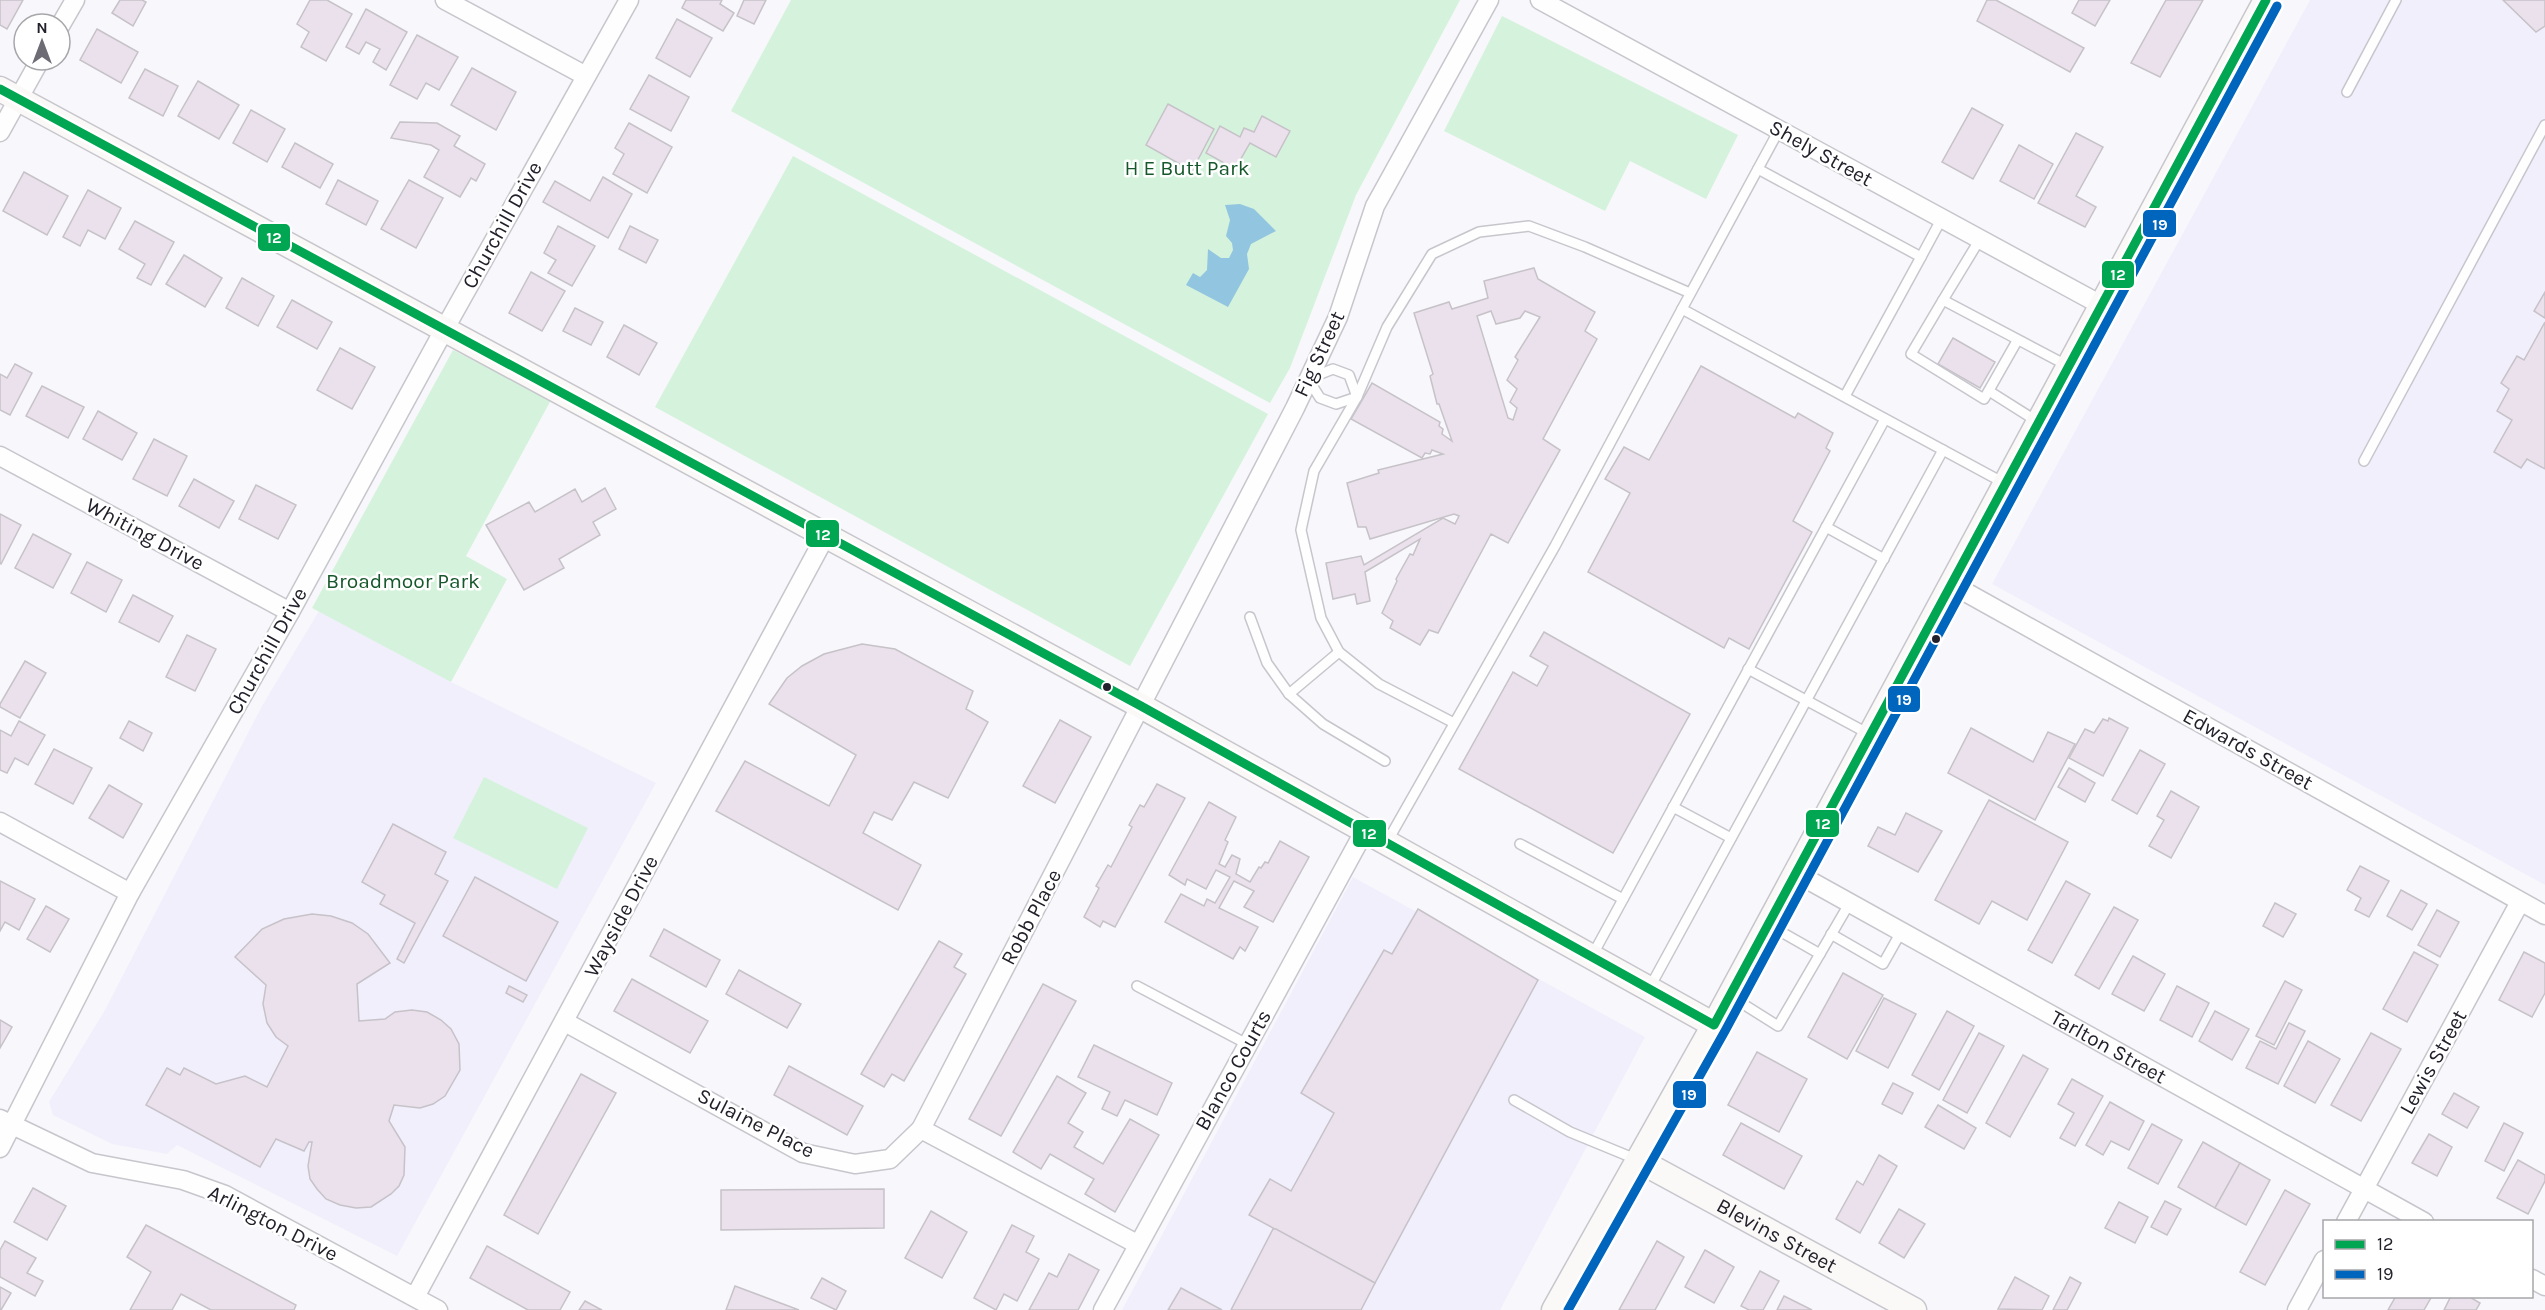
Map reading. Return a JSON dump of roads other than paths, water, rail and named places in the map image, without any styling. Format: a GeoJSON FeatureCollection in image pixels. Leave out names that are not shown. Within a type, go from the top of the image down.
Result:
{"type":"FeatureCollection","features":[{"type":"Feature","properties":{"kind":"street"},"geometry":{"type":"LineString","coordinates":[[445,0],[586,76]]}},
{"type":"Feature","properties":{"kind":"street","name":"Churchill Drive"},"geometry":{"type":"LineString","coordinates":[[0,1148],[6,1122],[130,893],[290,612],[444,330],[629,0]]}},
{"type":"Feature","properties":{"kind":"street","name":"Fig Street"},"geometry":{"type":"LineString","coordinates":[[1141,706],[1338,317],[1375,206],[1489,0]]}},
{"type":"Feature","properties":{"kind":"street","name":"Shely Street"},"geometry":{"type":"LineString","coordinates":[[1540,0],[2103,306]]}},
{"type":"Feature","properties":{"kind":"street"},"geometry":{"type":"LineString","coordinates":[[1554,1310],[1714,1025],[1794,872],[2068,366],[2103,306],[2266,0]]}},
{"type":"Feature","properties":{"kind":"street"},"geometry":{"type":"LineString","coordinates":[[0,132],[9,94],[29,72]]}},
{"type":"Feature","properties":{"kind":"street"},"geometry":{"type":"LineString","coordinates":[[9,94],[1141,706],[1714,1025]]}},
{"type":"Feature","properties":{"kind":"street","name":"Whiting Drive"},"geometry":{"type":"LineString","coordinates":[[0,456],[290,612]]}},
{"type":"Feature","properties":{"kind":"street","name":"Wayside Drive"},"geometry":{"type":"LineString","coordinates":[[415,1297],[826,535]]}},
{"type":"Feature","properties":{"kind":"street","name":"Edwards Street"},"geometry":{"type":"LineString","coordinates":[[1951,584],[2545,915]]}},
{"type":"Feature","properties":{"kind":"street","name":"Robb Place"},"geometry":{"type":"LineString","coordinates":[[921,1129],[1141,706]]}},
{"type":"Feature","properties":{"kind":"street"},"geometry":{"type":"LineString","coordinates":[[0,822],[130,893]]}},
{"type":"Feature","properties":{"kind":"street","name":"Blanco Courts"},"geometry":{"type":"LineString","coordinates":[[1103,1310],[1365,830]]}},
{"type":"Feature","properties":{"kind":"street","name":"Tarlton Street"},"geometry":{"type":"LineString","coordinates":[[1794,872],[2364,1190],[2422,1220]]}},
{"type":"Feature","properties":{"kind":"street","name":"Lewis Street"},"geometry":{"type":"LineString","coordinates":[[2347,1220],[2520,902]]}},
{"type":"Feature","properties":{"kind":"street","name":"Sulaine Place"},"geometry":{"type":"LineString","coordinates":[[565,1022],[803,1153],[855,1164],[890,1159],[921,1129]]}},
{"type":"Feature","properties":{"kind":"street","name":"Arlington Drive"},"geometry":{"type":"LineString","coordinates":[[6,1122],[92,1163],[183,1180],[225,1195],[438,1310]]}},
{"type":"Feature","properties":{"kind":"street"},"geometry":{"type":"LineString","coordinates":[[921,1129],[1137,1244]]}},
{"type":"Feature","properties":{"kind":"street","name":"Blevins Street"},"geometry":{"type":"LineString","coordinates":[[1638,1160],[1914,1310]]}},
{"type":"Feature","properties":{"kind":"street"},"geometry":{"type":"LineString","coordinates":[[2297,1310],[2323,1264]]}},
{"type":"Feature","properties":{"kind":"lane"},"geometry":{"type":"LineString","coordinates":[[2347,92],[2396,0]]}},
{"type":"Feature","properties":{"kind":"lane"},"geometry":{"type":"LineString","coordinates":[[2364,461],[2545,125]]}},
{"type":"Feature","properties":{"kind":"lane"},"geometry":{"type":"LineString","coordinates":[[1387,842],[1555,546],[1779,130]]}},
{"type":"Feature","properties":{"kind":"lane"},"geometry":{"type":"LineString","coordinates":[[1758,169],[1921,257]]}},
{"type":"Feature","properties":{"kind":"lane"},"geometry":{"type":"LineString","coordinates":[[1845,396],[1942,218]]}},
{"type":"Feature","properties":{"kind":"lane"},"geometry":{"type":"LineString","coordinates":[[1454,723],[1379,684],[1339,652],[1321,618],[1302,530],[1314,471],[1357,397],[1387,327],[1432,254],[1479,232],[1529,226],[1585,247],[1690,293]]}},
{"type":"Feature","properties":{"kind":"lane"},"geometry":{"type":"LineString","coordinates":[[1980,238],[1911,354],[1984,399],[2017,341]]}},
{"type":"Feature","properties":{"kind":"lane"},"geometry":{"type":"LineString","coordinates":[[1943,300],[2068,366]]}},
{"type":"Feature","properties":{"kind":"lane"},"geometry":{"type":"LineString","coordinates":[[1682,309],[2006,484]]}},
{"type":"Feature","properties":{"kind":"lane"},"geometry":{"type":"LineString","coordinates":[[1333,369],[1349,375],[1357,397],[1336,404],[1320,398],[1308,379],[1333,369]]}},
{"type":"Feature","properties":{"kind":"lane"},"geometry":{"type":"LineString","coordinates":[[1989,392],[2039,422]]}},
{"type":"Feature","properties":{"kind":"lane"},"geometry":{"type":"LineString","coordinates":[[1591,957],[1885,419]]}},
{"type":"Feature","properties":{"kind":"lane"},"geometry":{"type":"LineString","coordinates":[[1649,989],[1943,450]]}},
{"type":"Feature","properties":{"kind":"lane"},"geometry":{"type":"LineString","coordinates":[[1826,527],[1884,559]]}},
{"type":"Feature","properties":{"kind":"lane"},"geometry":{"type":"LineString","coordinates":[[1250,617],[1267,663],[1289,694],[1323,724],[1385,761]]}},
{"type":"Feature","properties":{"kind":"lane"},"geometry":{"type":"LineString","coordinates":[[1289,694],[1339,652]]}},
{"type":"Feature","properties":{"kind":"lane"},"geometry":{"type":"LineString","coordinates":[[1748,669],[1869,735]]}},
{"type":"Feature","properties":{"kind":"lane"},"geometry":{"type":"LineString","coordinates":[[1673,807],[1731,838]]}},
{"type":"Feature","properties":{"kind":"lane"},"geometry":{"type":"LineString","coordinates":[[1520,844],[1623,899]]}},
{"type":"Feature","properties":{"kind":"lane"},"geometry":{"type":"LineString","coordinates":[[1730,995],[1778,1026],[1850,903]]}},
{"type":"Feature","properties":{"kind":"lane"},"geometry":{"type":"LineString","coordinates":[[1767,924],[1820,954]]}},
{"type":"Feature","properties":{"kind":"lane"},"geometry":{"type":"LineString","coordinates":[[1831,934],[1883,964],[1901,932]]}},
{"type":"Feature","properties":{"kind":"lane"},"geometry":{"type":"LineString","coordinates":[[1137,986],[1247,1044]]}},
{"type":"Feature","properties":{"kind":"lane"},"geometry":{"type":"LineString","coordinates":[[1514,1100],[1570,1132],[1638,1160]]}},
{"type":"Feature","properties":{"kind":"water"},"geometry":{"type":"Polygon","coordinates":[[[1240,204],[1254,209],[1276,231],[1251,244],[1247,254],[1249,269],[1228,307],[1186,285],[1193,273],[1200,277],[1207,270],[1208,249],[1221,258],[1229,258],[1233,250],[1232,243],[1226,236],[1230,220],[1225,205],[1240,204]]]}},
{"type":"Feature","properties":{"kind":"park label","name":"H E Butt Park"},"geometry":{"type":"Point","coordinates":[1187,168]}},
{"type":"Feature","properties":{"kind":"park label","name":"Broadmoor Park"},"geometry":{"type":"Point","coordinates":[403,581]}}]}
